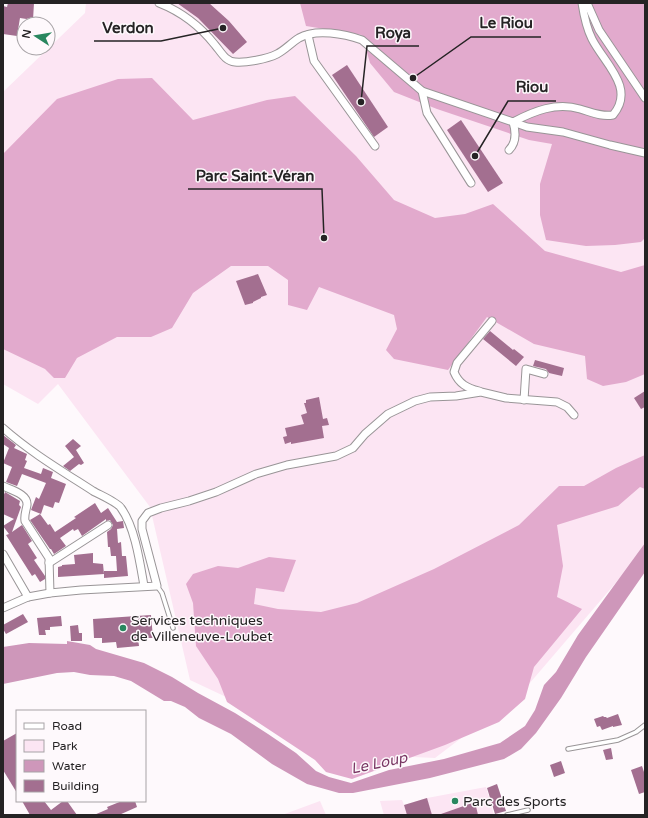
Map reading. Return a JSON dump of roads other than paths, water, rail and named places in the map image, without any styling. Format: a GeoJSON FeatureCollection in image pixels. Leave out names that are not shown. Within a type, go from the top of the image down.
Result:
{"type":"FeatureCollection","features":[{"type":"Feature","properties":{"kind":"street"},"geometry":{"type":"LineString","coordinates":[[159,3],[172,8],[188,18],[207,34],[227,60],[258,60],[276,55],[300,38],[308,35],[327,33],[351,36],[362,40],[422,91],[527,127],[563,132],[610,145],[645,152]]}},
{"type":"Feature","properties":{"kind":"street"},"geometry":{"type":"LineString","coordinates":[[513,122],[538,110],[554,107],[568,106],[605,117],[613,116],[619,108],[622,98],[620,86],[614,72],[592,39],[585,24],[582,3]]}},
{"type":"Feature","properties":{"kind":"street"},"geometry":{"type":"LineString","coordinates":[[587,3],[599,30],[645,98]]}},
{"type":"Feature","properties":{"kind":"street"},"geometry":{"type":"LineString","coordinates":[[308,35],[314,62],[375,146]]}},
{"type":"Feature","properties":{"kind":"street"},"geometry":{"type":"LineString","coordinates":[[422,91],[427,113],[471,183]]}},
{"type":"Feature","properties":{"kind":"street"},"geometry":{"type":"LineString","coordinates":[[508,150],[513,146],[515,137],[516,131],[513,122]]}},
{"type":"Feature","properties":{"kind":"street"},"geometry":{"type":"LineString","coordinates":[[492,321],[457,363],[454,372],[457,380],[467,388],[506,398],[557,402],[567,407],[574,415]]}},
{"type":"Feature","properties":{"kind":"street"},"geometry":{"type":"LineString","coordinates":[[524,400],[526,369],[544,374]]}},
{"type":"Feature","properties":{"kind":"street"},"geometry":{"type":"LineString","coordinates":[[3,608],[28,597],[50,593],[157,586],[142,529],[142,521],[148,513],[216,492],[256,474],[287,465],[336,456],[353,448],[388,414],[415,401],[430,397],[456,396],[481,392]]}},
{"type":"Feature","properties":{"kind":"street"},"geometry":{"type":"LineString","coordinates":[[3,428],[20,442],[67,475],[120,506],[131,525],[144,586]]}},
{"type":"Feature","properties":{"kind":"street"},"geometry":{"type":"LineString","coordinates":[[3,486],[22,495],[26,499],[27,504],[24,514],[25,521],[49,558],[50,593]]}},
{"type":"Feature","properties":{"kind":"street"},"geometry":{"type":"LineString","coordinates":[[49,563],[108,525]]}},
{"type":"Feature","properties":{"kind":"street"},"geometry":{"type":"LineString","coordinates":[[3,554],[28,597]]}},
{"type":"Feature","properties":{"kind":"lane"},"geometry":{"type":"LineString","coordinates":[[157,586],[162,593],[173,628]]}},
{"type":"Feature","properties":{"kind":"lane"},"geometry":{"type":"LineString","coordinates":[[568,749],[618,740],[636,732],[645,725]]}},
{"type":"Feature","properties":{"kind":"lane"},"geometry":{"type":"LineString","coordinates":[[507,815],[528,810]]}},
{"type":"Feature","properties":{"kind":"water","name":"Le Loup"},"geometry":{"type":"Polygon","coordinates":[[[645,543],[645,572],[586,657],[561,698],[536,733],[521,749],[504,759],[430,778],[353,793],[339,793],[307,784],[272,764],[231,734],[199,718],[185,707],[171,701],[164,701],[131,681],[114,676],[90,675],[74,672],[57,673],[3,684],[3,647],[29,643],[67,644],[67,641],[90,645],[96,649],[144,663],[172,677],[235,713],[268,734],[296,753],[316,771],[329,777],[351,783],[389,770],[444,759],[500,743],[525,726],[535,710],[544,685],[556,672],[578,635],[645,543]]]}},
{"type":"Feature","properties":{"kind":"place","name":"Verdon"},"geometry":{"type":"Point","coordinates":[223,28]}},
{"type":"Feature","properties":{"kind":"place","name":"Le Riou"},"geometry":{"type":"Point","coordinates":[413,78]}},
{"type":"Feature","properties":{"kind":"place","name":"Roya"},"geometry":{"type":"Point","coordinates":[361,102]}},
{"type":"Feature","properties":{"kind":"place","name":"Riou"},"geometry":{"type":"Point","coordinates":[475,156]}},
{"type":"Feature","properties":{"kind":"place","name":"Parc Saint-Véran"},"geometry":{"type":"Point","coordinates":[324,238]}},
{"type":"Feature","properties":{"kind":"place","name":"Services techniques de Villeneuve-Loubet"},"geometry":{"type":"Point","coordinates":[123,628]}},
{"type":"Feature","properties":{"kind":"place","name":"Parc des Sports"},"geometry":{"type":"Point","coordinates":[455,801]}}]}
